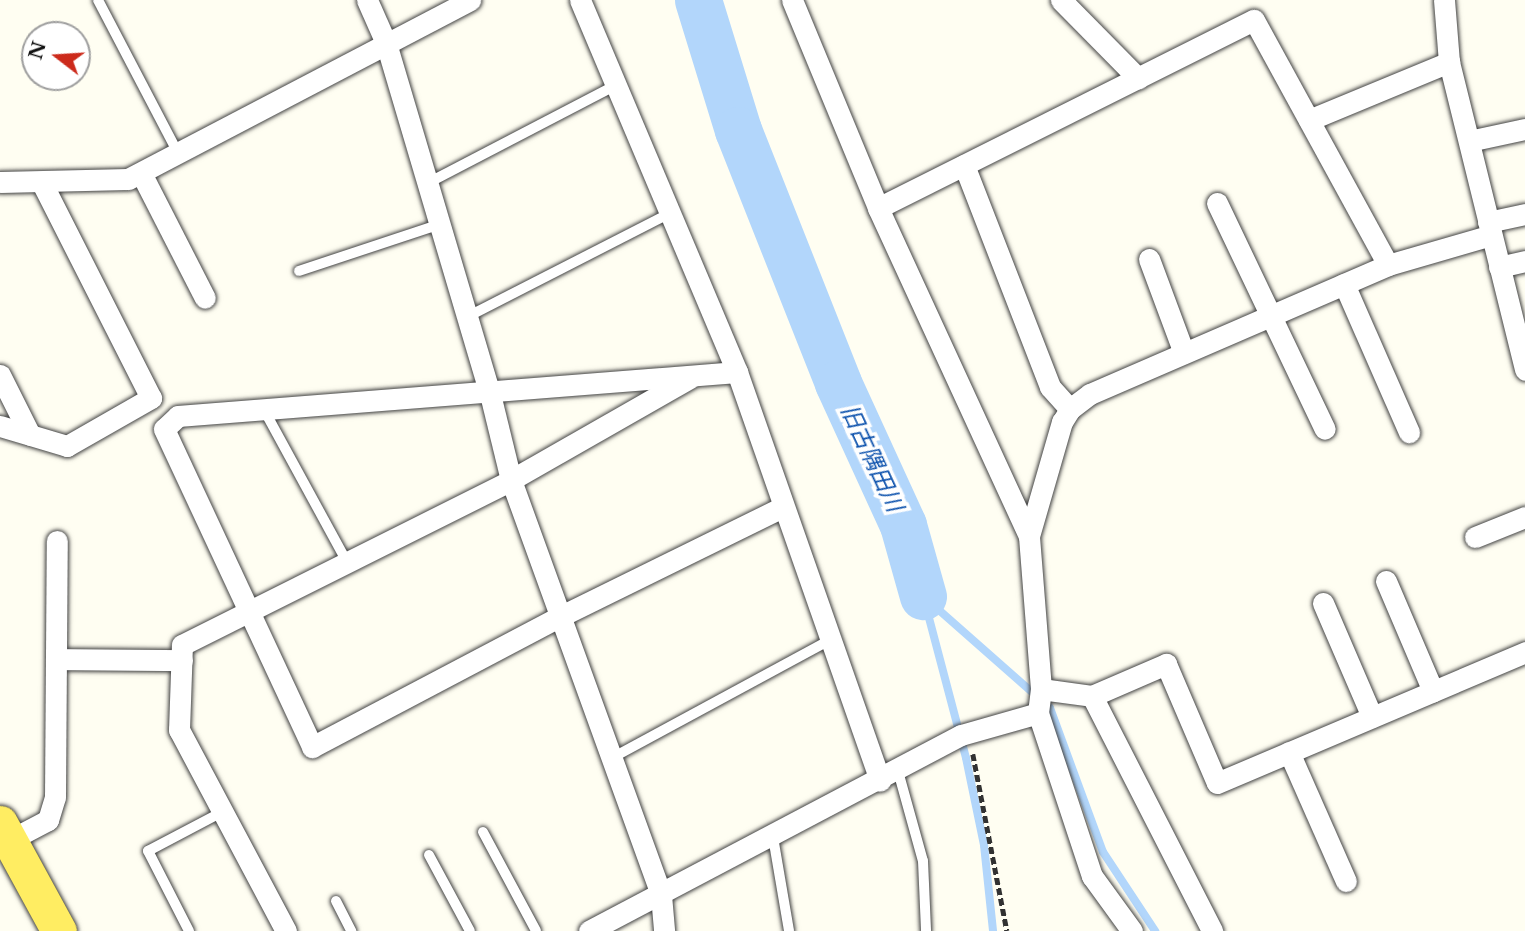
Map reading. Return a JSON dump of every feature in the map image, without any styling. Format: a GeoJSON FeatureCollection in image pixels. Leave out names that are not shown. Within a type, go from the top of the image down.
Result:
{"type":"FeatureCollection","features":[{"type":"Feature","properties":{"kind":"main road"},"geometry":{"type":"LineString","coordinates":[[5,832],[59,931]]}},
{"type":"Feature","properties":{"kind":"street"},"geometry":{"type":"LineString","coordinates":[[367,0],[386,43],[428,183],[489,390],[511,481],[557,618],[661,895],[664,931]]}},
{"type":"Feature","properties":{"kind":"street"},"geometry":{"type":"LineString","coordinates":[[580,0],[737,372],[830,640],[889,776]]}},
{"type":"Feature","properties":{"kind":"street"},"geometry":{"type":"LineString","coordinates":[[792,0],[878,208],[1029,536],[1041,689],[1038,713],[1092,876],[1132,931]]}},
{"type":"Feature","properties":{"kind":"street"},"geometry":{"type":"LineString","coordinates":[[1061,0],[1138,78]]}},
{"type":"Feature","properties":{"kind":"street"},"geometry":{"type":"LineString","coordinates":[[1444,0],[1449,62],[1499,267],[1519,329],[1525,370]]}},
{"type":"Feature","properties":{"kind":"street"},"geometry":{"type":"LineString","coordinates":[[0,182],[128,179],[464,1]]}},
{"type":"Feature","properties":{"kind":"street"},"geometry":{"type":"LineString","coordinates":[[878,208],[1254,19],[1388,265]]}},
{"type":"Feature","properties":{"kind":"street"},"geometry":{"type":"LineString","coordinates":[[1309,120],[1449,62]]}},
{"type":"Feature","properties":{"kind":"street"},"geometry":{"type":"LineString","coordinates":[[1469,141],[1525,129]]}},
{"type":"Feature","properties":{"kind":"street"},"geometry":{"type":"LineString","coordinates":[[964,165],[1050,387],[1070,409]]}},
{"type":"Feature","properties":{"kind":"street"},"geometry":{"type":"LineString","coordinates":[[141,173],[205,298]]}},
{"type":"Feature","properties":{"kind":"street"},"geometry":{"type":"LineString","coordinates":[[0,426],[67,446],[151,398],[41,183]]}},
{"type":"Feature","properties":{"kind":"street"},"geometry":{"type":"LineString","coordinates":[[1217,203],[1325,429]]}},
{"type":"Feature","properties":{"kind":"street"},"geometry":{"type":"LineString","coordinates":[[1029,536],[1062,422],[1070,409],[1090,394],[1388,265],[1525,214]]}},
{"type":"Feature","properties":{"kind":"street"},"geometry":{"type":"LineString","coordinates":[[1149,259],[1184,353]]}},
{"type":"Feature","properties":{"kind":"street"},"geometry":{"type":"LineString","coordinates":[[1499,267],[1525,261]]}},
{"type":"Feature","properties":{"kind":"street"},"geometry":{"type":"LineString","coordinates":[[1344,284],[1409,432]]}},
{"type":"Feature","properties":{"kind":"street"},"geometry":{"type":"LineString","coordinates":[[737,372],[178,416],[164,429],[248,616],[312,747],[557,618],[783,507]]}},
{"type":"Feature","properties":{"kind":"street"},"geometry":{"type":"LineString","coordinates":[[0,375],[30,435]]}},
{"type":"Feature","properties":{"kind":"street"},"geometry":{"type":"LineString","coordinates":[[286,931],[179,730],[182,645],[248,616],[511,481],[695,375]]}},
{"type":"Feature","properties":{"kind":"street"},"geometry":{"type":"LineString","coordinates":[[1475,537],[1525,517]]}},
{"type":"Feature","properties":{"kind":"street"},"geometry":{"type":"LineString","coordinates":[[5,832],[48,820],[55,797],[57,541]]}},
{"type":"Feature","properties":{"kind":"street"},"geometry":{"type":"LineString","coordinates":[[1386,581],[1433,691]]}},
{"type":"Feature","properties":{"kind":"street"},"geometry":{"type":"LineString","coordinates":[[1323,604],[1372,717]]}},
{"type":"Feature","properties":{"kind":"street"},"geometry":{"type":"LineString","coordinates":[[1041,689],[1092,696],[1166,664],[1217,783],[1525,652]]}},
{"type":"Feature","properties":{"kind":"street"},"geometry":{"type":"LineString","coordinates":[[56,659],[182,660]]}},
{"type":"Feature","properties":{"kind":"street"},"geometry":{"type":"LineString","coordinates":[[1092,696],[1212,931]]}},
{"type":"Feature","properties":{"kind":"street"},"geometry":{"type":"LineString","coordinates":[[589,931],[968,733],[1038,713]]}},
{"type":"Feature","properties":{"kind":"street"},"geometry":{"type":"LineString","coordinates":[[1289,752],[1346,881]]}},
{"type":"Feature","properties":{"kind":"lane"},"geometry":{"type":"LineString","coordinates":[[98,0],[178,153]]}},
{"type":"Feature","properties":{"kind":"lane"},"geometry":{"type":"LineString","coordinates":[[428,183],[616,85]]}},
{"type":"Feature","properties":{"kind":"lane"},"geometry":{"type":"LineString","coordinates":[[467,317],[670,213]]}},
{"type":"Feature","properties":{"kind":"lane"},"geometry":{"type":"LineString","coordinates":[[299,271],[440,224]]}},
{"type":"Feature","properties":{"kind":"lane"},"geometry":{"type":"LineString","coordinates":[[263,408],[348,564]]}},
{"type":"Feature","properties":{"kind":"lane"},"geometry":{"type":"LineString","coordinates":[[610,758],[830,640]]}},
{"type":"Feature","properties":{"kind":"lane"},"geometry":{"type":"LineString","coordinates":[[889,776],[923,861],[926,931]]}},
{"type":"Feature","properties":{"kind":"lane"},"geometry":{"type":"LineString","coordinates":[[189,931],[148,851],[222,812]]}},
{"type":"Feature","properties":{"kind":"lane"},"geometry":{"type":"LineString","coordinates":[[483,832],[536,931]]}},
{"type":"Feature","properties":{"kind":"lane"},"geometry":{"type":"LineString","coordinates":[[773,837],[789,931]]}},
{"type":"Feature","properties":{"kind":"lane"},"geometry":{"type":"LineString","coordinates":[[429,855],[470,931]]}},
{"type":"Feature","properties":{"kind":"lane"},"geometry":{"type":"LineString","coordinates":[[336,901],[351,931]]}},
{"type":"Feature","properties":{"kind":"path"},"geometry":{"type":"LineString","coordinates":[[968,733],[1007,931]]}},
{"type":"Feature","properties":{"kind":"waterway","name":"旧古隅田川"},"geometry":{"type":"LineString","coordinates":[[698,0],[738,130],[838,383],[903,525],[923,596]]}},
{"type":"Feature","properties":{"kind":"waterway"},"geometry":{"type":"LineString","coordinates":[[923,596],[1050,708],[1103,852],[1155,931]]}},
{"type":"Feature","properties":{"kind":"waterway","name":"旧古隅田川"},"geometry":{"type":"LineString","coordinates":[[924,599],[966,758],[984,845],[993,931]]}}]}
